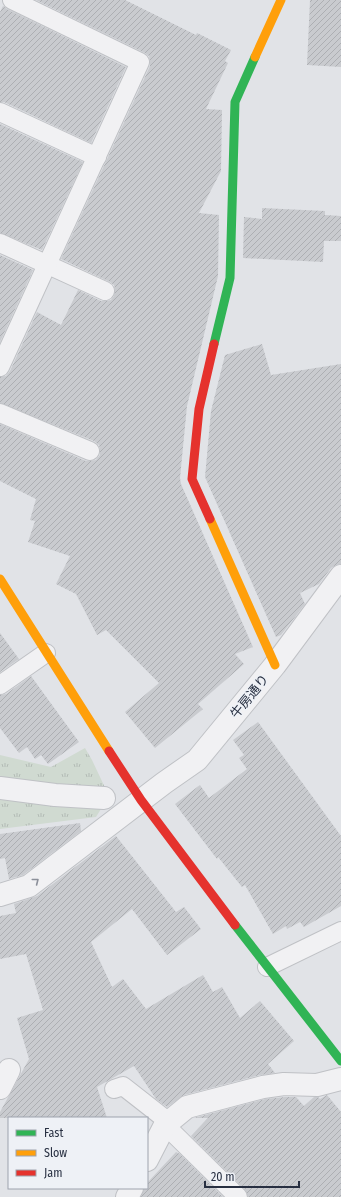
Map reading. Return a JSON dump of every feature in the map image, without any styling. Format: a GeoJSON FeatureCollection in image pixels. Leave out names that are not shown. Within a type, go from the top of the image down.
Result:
{"type":"FeatureCollection","features":[{"type":"Feature","properties":{"kind":"street"},"geometry":{"type":"LineString","coordinates":[[275,665],[192,479],[199,409],[230,278],[236,102],[281,0]]}},
{"type":"Feature","properties":{"kind":"street","name":"牛房通り"},"geometry":{"type":"LineString","coordinates":[[0,894],[29,886],[141,800],[197,760],[275,665],[341,576]]}},
{"type":"Feature","properties":{"kind":"street"},"geometry":{"type":"LineString","coordinates":[[0,579],[46,654],[141,800],[341,1061]]}},
{"type":"Feature","properties":{"kind":"street"},"geometry":{"type":"LineString","coordinates":[[0,788],[55,795],[104,798]]}},
{"type":"Feature","properties":{"kind":"street"},"geometry":{"type":"LineString","coordinates":[[148,1158],[167,1124],[187,1107],[263,1087],[284,1084],[317,1085],[341,1079]]}},
{"type":"Feature","properties":{"kind":"lane"},"geometry":{"type":"LineString","coordinates":[[0,367],[140,62],[12,0]]}},
{"type":"Feature","properties":{"kind":"lane"},"geometry":{"type":"LineString","coordinates":[[0,112],[97,157]]}},
{"type":"Feature","properties":{"kind":"lane"},"geometry":{"type":"LineString","coordinates":[[0,243],[105,291]]}},
{"type":"Feature","properties":{"kind":"lane"},"geometry":{"type":"LineString","coordinates":[[0,413],[90,451]]}},
{"type":"Feature","properties":{"kind":"lane"},"geometry":{"type":"LineString","coordinates":[[0,685],[46,654]]}},
{"type":"Feature","properties":{"kind":"lane"},"geometry":{"type":"LineString","coordinates":[[268,967],[341,931]]}},
{"type":"Feature","properties":{"kind":"lane"},"geometry":{"type":"LineString","coordinates":[[114,1089],[123,1086],[167,1124],[238,1197]]}},
{"type":"Feature","properties":{"kind":"green space"},"geometry":{"type":"Polygon","coordinates":[[[85,748],[109,796],[96,817],[0,829],[0,755],[51,767],[85,748]]]}},
{"type":"Feature","properties":{"kind":"building"},"geometry":{"type":"Polygon","coordinates":[[[36,0],[125,0],[196,35],[197,33],[231,50],[225,61],[228,63],[206,109],[222,110],[221,171],[199,213],[219,215],[218,276],[187,406],[180,478],[181,484],[253,647],[235,654],[244,664],[198,704],[203,709],[155,748],[125,712],[159,683],[106,630],[97,635],[76,594],[56,584],[70,556],[28,542],[35,521],[30,520],[36,499],[0,481],[0,424],[86,461],[96,460],[100,455],[99,445],[94,441],[0,403],[0,377],[6,376],[10,371],[37,312],[61,325],[78,290],[101,301],[111,300],[114,296],[114,285],[110,282],[61,259],[150,66],[149,56],[145,53],[36,0]]]}},
{"type":"Feature","properties":{"kind":"building"},"geometry":{"type":"Polygon","coordinates":[[[310,0],[341,0],[341,67],[307,65],[310,0]]]}},
{"type":"Feature","properties":{"kind":"building"},"geometry":{"type":"Polygon","coordinates":[[[3,6],[126,67],[91,143],[4,102],[0,102],[0,12],[3,6]]]}},
{"type":"Feature","properties":{"kind":"building"},"geometry":{"type":"Polygon","coordinates":[[[0,124],[83,162],[42,250],[0,233],[0,124]]]}},
{"type":"Feature","properties":{"kind":"building"},"geometry":{"type":"Polygon","coordinates":[[[262,208],[325,211],[325,215],[341,216],[341,241],[324,241],[323,262],[243,258],[244,217],[262,219],[262,208]]]}},
{"type":"Feature","properties":{"kind":"building"},"geometry":{"type":"Polygon","coordinates":[[[0,255],[33,270],[0,342],[0,255]]]}},
{"type":"Feature","properties":{"kind":"building"},"geometry":{"type":"Polygon","coordinates":[[[262,344],[271,375],[341,364],[341,564],[331,568],[319,584],[300,593],[305,604],[281,635],[276,637],[205,477],[211,411],[225,355],[262,344]]]}},
{"type":"Feature","properties":{"kind":"building"},"geometry":{"type":"Polygon","coordinates":[[[0,633],[19,659],[0,672],[0,633]]]}},
{"type":"Feature","properties":{"kind":"building"},"geometry":{"type":"Polygon","coordinates":[[[31,676],[79,742],[48,764],[41,755],[35,759],[27,747],[19,753],[0,728],[0,695],[6,694],[31,676]]]}},
{"type":"Feature","properties":{"kind":"building"},"geometry":{"type":"Polygon","coordinates":[[[258,722],[341,836],[341,906],[304,927],[300,922],[287,929],[286,926],[273,934],[245,885],[242,887],[218,857],[217,859],[175,804],[200,785],[209,798],[247,769],[239,758],[244,755],[233,740],[258,722]]]}},
{"type":"Feature","properties":{"kind":"building"},"geometry":{"type":"Polygon","coordinates":[[[80,823],[81,831],[23,875],[9,879],[5,858],[0,859],[0,834],[80,823]]]}},
{"type":"Feature","properties":{"kind":"building"},"geometry":{"type":"Polygon","coordinates":[[[116,836],[176,912],[184,907],[201,929],[167,955],[132,909],[91,942],[112,987],[123,979],[146,1009],[203,975],[213,992],[222,987],[240,1018],[260,1001],[294,1041],[268,1064],[275,1073],[260,1075],[184,1095],[167,1107],[156,1099],[134,1066],[97,1087],[107,1117],[0,1118],[0,1112],[29,1059],[17,1018],[43,1010],[26,954],[0,959],[0,916],[16,913],[14,904],[37,896],[116,836]]]}},
{"type":"Feature","properties":{"kind":"building"},"geometry":{"type":"Polygon","coordinates":[[[327,1095],[341,1112],[341,1197],[248,1197],[245,1190],[191,1136],[208,1118],[194,1118],[265,1099],[296,1097],[304,1106],[314,1097],[318,1097],[320,1099],[327,1095]]]}},
{"type":"Feature","properties":{"kind":"building"},"geometry":{"type":"Polygon","coordinates":[[[176,1152],[180,1154],[223,1197],[141,1197],[144,1189],[148,1189],[148,1182],[176,1152]]]}},
{"type":"Feature","properties":{"kind":"traffic: fast"},"geometry":{"type":"LineString","coordinates":[[214,344],[230,278],[235,102],[255,57]]}},
{"type":"Feature","properties":{"kind":"traffic: fast"},"geometry":{"type":"LineString","coordinates":[[235,925],[341,1061]]}},
{"type":"Feature","properties":{"kind":"traffic: slow"},"geometry":{"type":"LineString","coordinates":[[255,57],[281,0]]}},
{"type":"Feature","properties":{"kind":"traffic: slow"},"geometry":{"type":"LineString","coordinates":[[210,519],[275,665]]}},
{"type":"Feature","properties":{"kind":"traffic: slow"},"geometry":{"type":"LineString","coordinates":[[0,579],[109,751]]}},
{"type":"Feature","properties":{"kind":"traffic: jam"},"geometry":{"type":"LineString","coordinates":[[210,519],[192,479],[199,409],[214,344]]}},
{"type":"Feature","properties":{"kind":"traffic: jam"},"geometry":{"type":"LineString","coordinates":[[109,751],[141,800],[235,925]]}}]}
